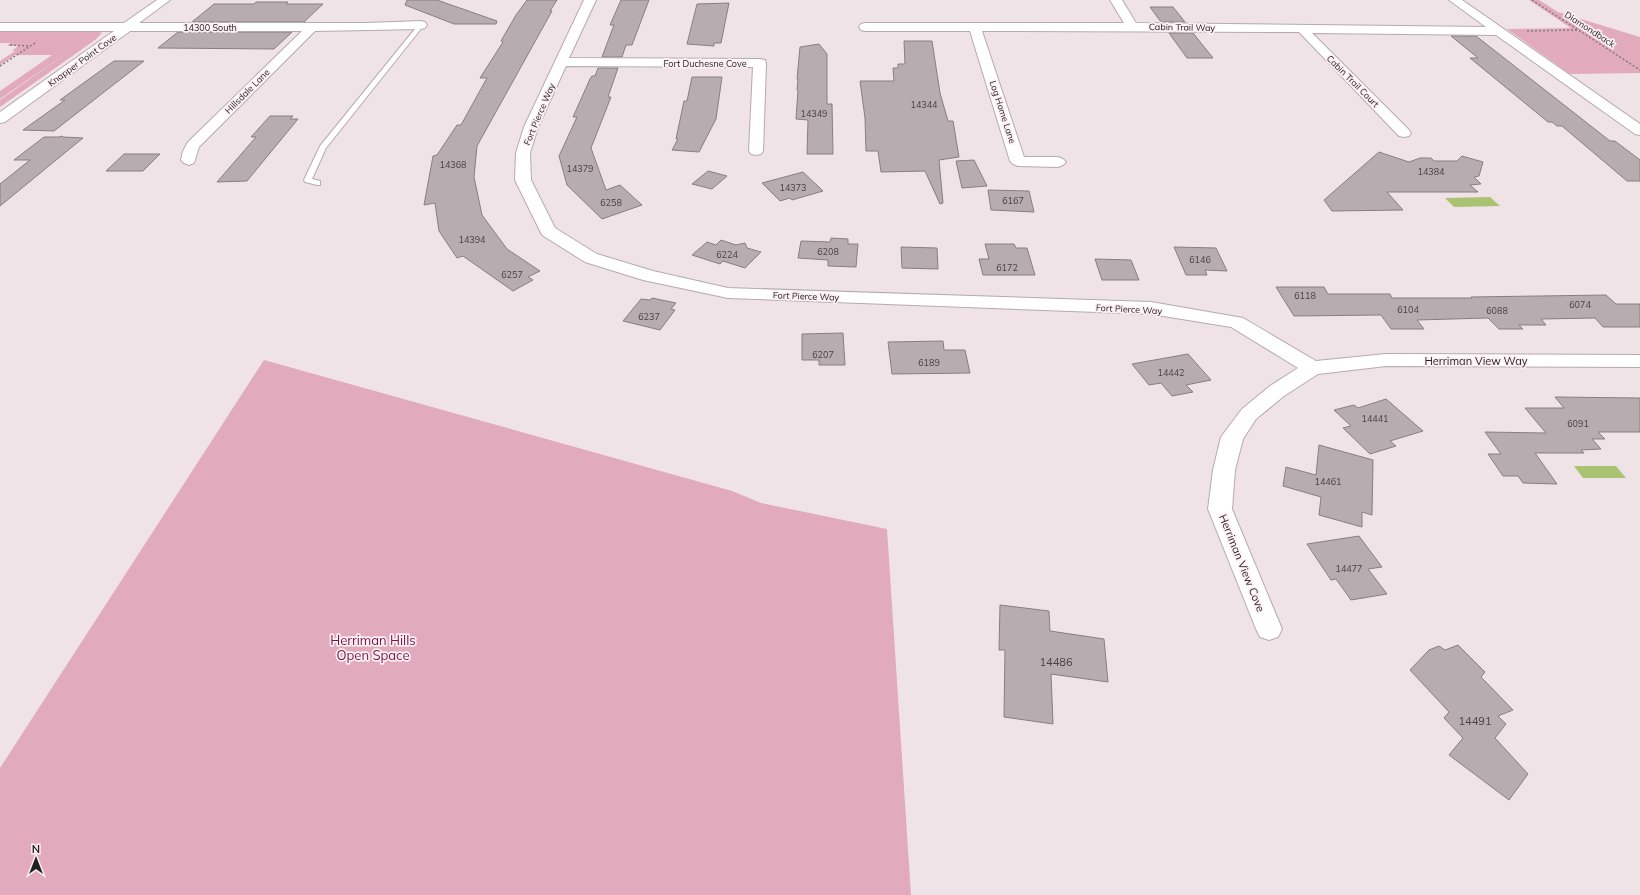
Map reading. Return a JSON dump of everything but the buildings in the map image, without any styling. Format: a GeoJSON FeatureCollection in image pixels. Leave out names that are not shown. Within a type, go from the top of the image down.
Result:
{"type":"FeatureCollection","features":[{"type":"Feature","properties":{"kind":"street","name":"Knapper Point Cove"},"geometry":{"type":"LineString","coordinates":[[0,119],[164,0]]}},
{"type":"Feature","properties":{"kind":"street","name":"Fort Pierce Way"},"geometry":{"type":"LineString","coordinates":[[590,0],[531,128],[523,153],[523,180],[548,231],[591,258],[649,276],[728,293],[805,297],[1151,308],[1236,322],[1313,368]]}},
{"type":"Feature","properties":{"kind":"street"},"geometry":{"type":"LineString","coordinates":[[1116,0],[1132,27]]}},
{"type":"Feature","properties":{"kind":"street"},"geometry":{"type":"LineString","coordinates":[[1456,0],[1640,131]]}},
{"type":"Feature","properties":{"kind":"street","name":"14300 South"},"geometry":{"type":"LineString","coordinates":[[0,27],[421,26]]}},
{"type":"Feature","properties":{"kind":"street","name":"Hillsdale Lane"},"geometry":{"type":"LineString","coordinates":[[189,160],[190,151],[193,145],[312,27]]}},
{"type":"Feature","properties":{"kind":"street","name":"Cabin Trail Way"},"geometry":{"type":"LineString","coordinates":[[865,27],[1132,27],[1499,31]]}},
{"type":"Feature","properties":{"kind":"street","name":"Log Home Lane"},"geometry":{"type":"LineString","coordinates":[[975,27],[1018,161],[1058,162]]}},
{"type":"Feature","properties":{"kind":"street","name":"Cabin Trail Court"},"geometry":{"type":"LineString","coordinates":[[1302,29],[1404,133]]}},
{"type":"Feature","properties":{"kind":"street","name":"Fort Duchesne Cove"},"geometry":{"type":"LineString","coordinates":[[562,62],[760,63],[756,151]]}},
{"type":"Feature","properties":{"kind":"street","name":"Herriman View Way"},"geometry":{"type":"LineString","coordinates":[[1313,368],[1386,360],[1640,361]]}},
{"type":"Feature","properties":{"kind":"street","name":"Herriman View Cove"},"geometry":{"type":"LineString","coordinates":[[1269,629],[1220,509],[1224,470],[1232,437],[1249,414],[1277,391],[1313,368]]}},
{"type":"Feature","properties":{"kind":"lane"},"geometry":{"type":"LineString","coordinates":[[317,184],[308,180],[322,148],[421,26]]}},
{"type":"Feature","properties":{"kind":"path","name":"Diamondback"},"geometry":{"type":"LineString","coordinates":[[1532,0],[1640,70]]}},
{"type":"Feature","properties":{"kind":"path"},"geometry":{"type":"LineString","coordinates":[[1523,31],[1578,30]]}},
{"type":"Feature","properties":{"kind":"path"},"geometry":{"type":"LineString","coordinates":[[0,66],[36,42]]}},
{"type":"Feature","properties":{"kind":"path"},"geometry":{"type":"LineString","coordinates":[[10,46],[31,46]]}},
{"type":"Feature","properties":{"kind":"green space"},"geometry":{"type":"Polygon","coordinates":[[[1529,0],[1539,0],[1558,12],[1640,37],[1640,73],[1570,74],[1507,29],[1571,28],[1529,0]]]}},
{"type":"Feature","properties":{"kind":"green space"},"geometry":{"type":"Polygon","coordinates":[[[0,30],[96,31],[102,33],[95,40],[0,107],[0,100],[77,46],[0,99],[0,91],[52,55],[15,55],[0,65],[0,61],[15,51],[12,51],[18,46],[7,46],[10,43],[0,43],[0,30]]]}},
{"type":"Feature","properties":{"kind":"green space","name":"Herriman Hills Open Space"},"geometry":{"type":"Polygon","coordinates":[[[264,360],[732,491],[761,503],[887,529],[911,895],[0,895],[0,768],[264,360]]]}},
{"type":"Feature","properties":{"kind":"shaded area"},"geometry":{"type":"Polygon","coordinates":[[[1490,197],[1500,206],[1454,207],[1445,198],[1490,197]]]}},
{"type":"Feature","properties":{"kind":"shaded area"},"geometry":{"type":"Polygon","coordinates":[[[1574,466],[1616,466],[1626,478],[1583,478],[1574,466]]]}}]}
